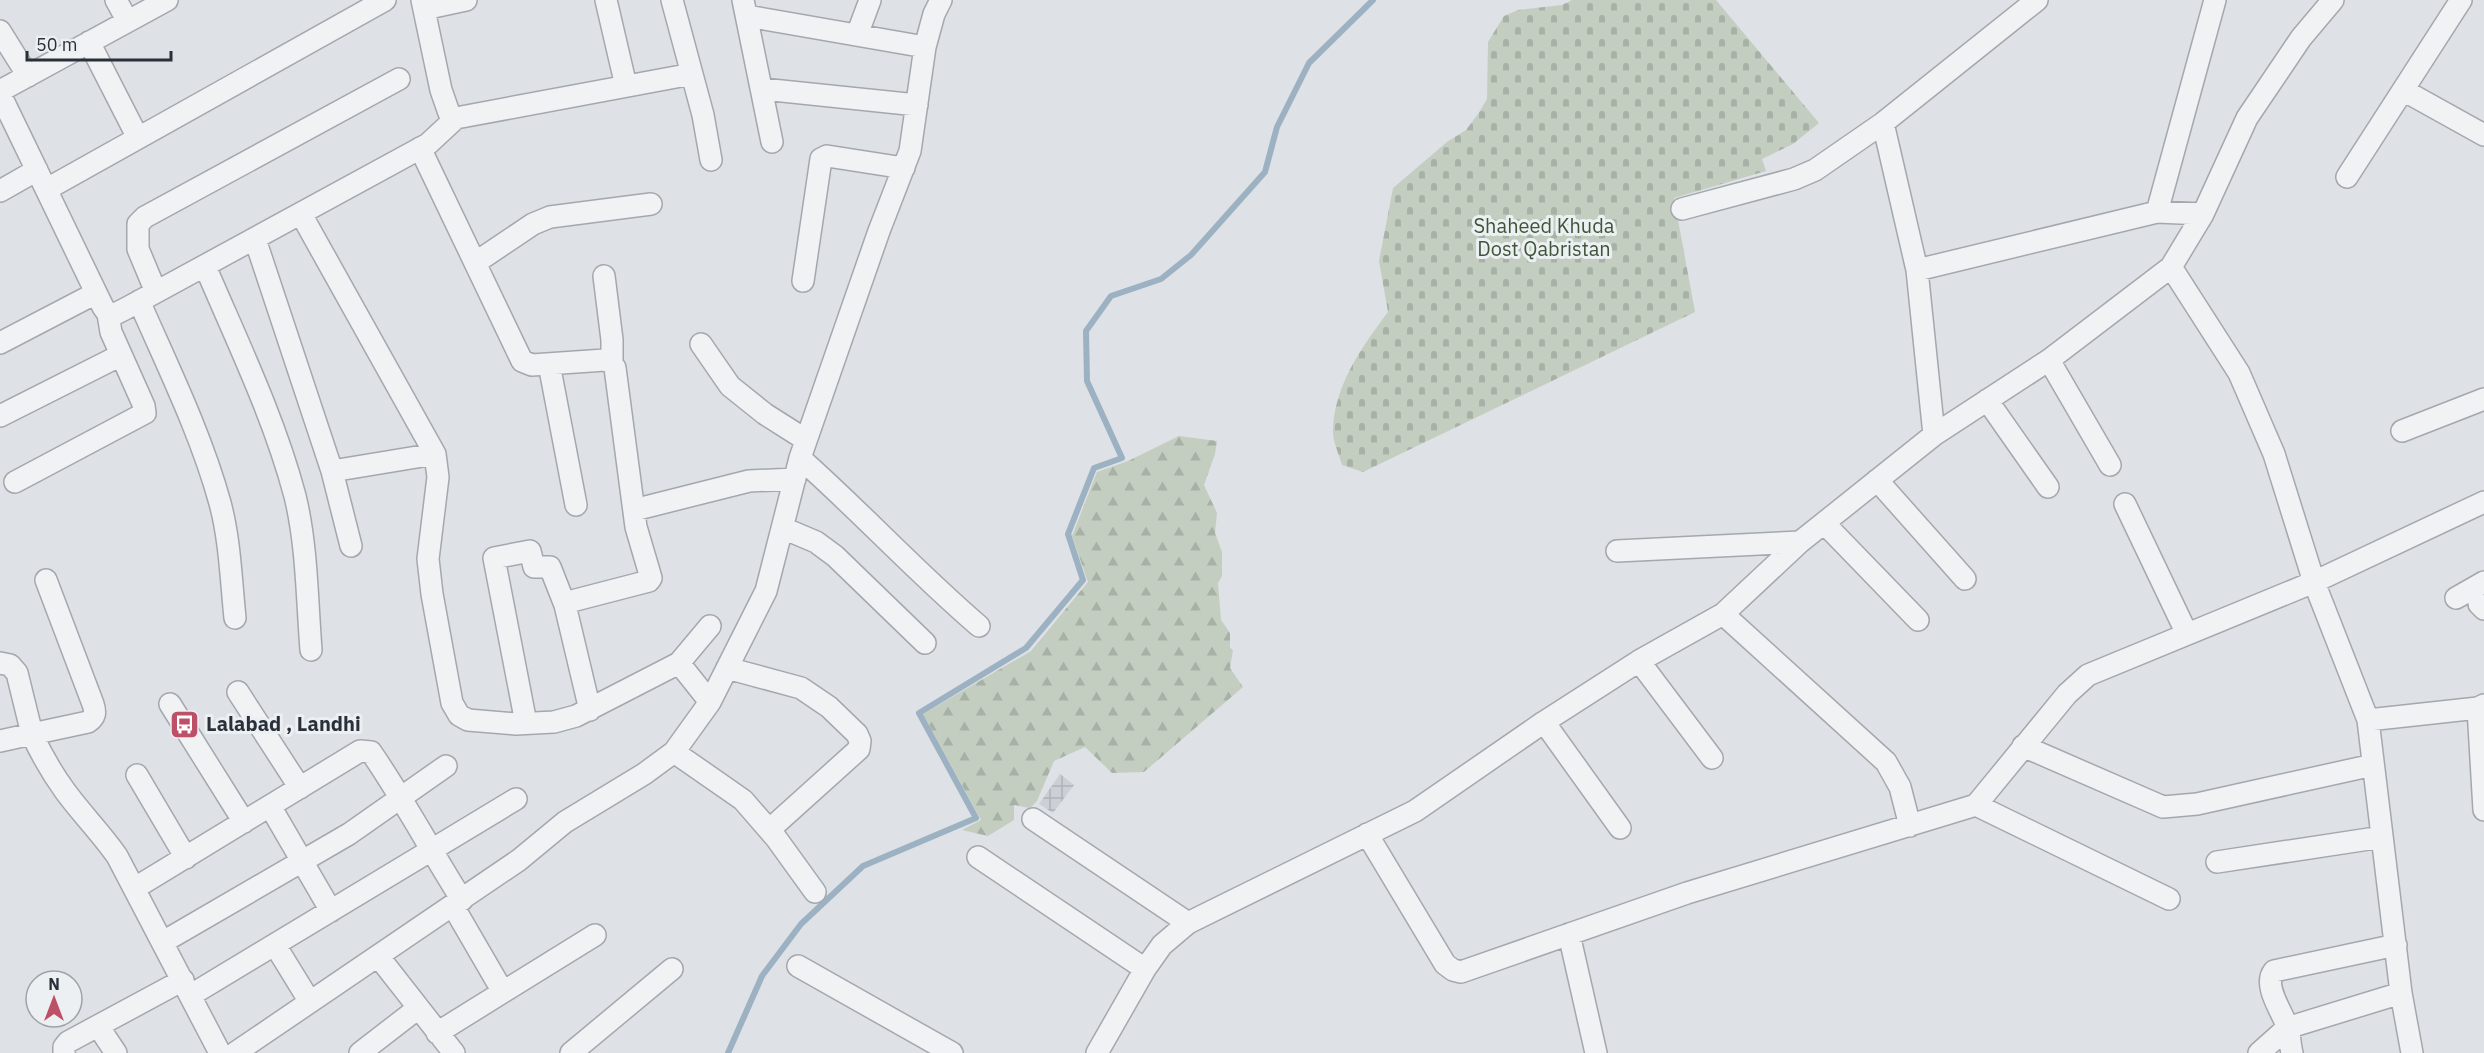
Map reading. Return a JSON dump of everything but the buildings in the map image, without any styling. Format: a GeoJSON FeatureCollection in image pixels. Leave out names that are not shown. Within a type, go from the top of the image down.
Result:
{"type":"FeatureCollection","features":[{"type":"Feature","properties":{"kind":"street"},"geometry":{"type":"LineString","coordinates":[[116,0],[127,20]]}},
{"type":"Feature","properties":{"kind":"street"},"geometry":{"type":"LineString","coordinates":[[15,482],[143,416],[144,406],[111,332],[108,314],[0,92],[167,0]]}},
{"type":"Feature","properties":{"kind":"street"},"geometry":{"type":"LineString","coordinates":[[0,191],[42,179],[138,138],[385,0]]}},
{"type":"Feature","properties":{"kind":"street"},"geometry":{"type":"LineString","coordinates":[[456,118],[449,112],[441,90],[423,4],[466,0]]}},
{"type":"Feature","properties":{"kind":"street"},"geometry":{"type":"LineString","coordinates":[[606,0],[626,86]]}},
{"type":"Feature","properties":{"kind":"street"},"geometry":{"type":"LineString","coordinates":[[672,0],[692,74],[711,160]]}},
{"type":"Feature","properties":{"kind":"street"},"geometry":{"type":"LineString","coordinates":[[857,34],[870,0]]}},
{"type":"Feature","properties":{"kind":"street"},"geometry":{"type":"LineString","coordinates":[[235,1053],[519,860],[559,827],[644,774],[674,752],[710,702],[766,591],[803,449],[879,231],[910,151],[925,47],[934,14],[941,0]]}},
{"type":"Feature","properties":{"kind":"street"},"geometry":{"type":"LineString","coordinates":[[1682,209],[1794,179],[1815,170],[1883,123],[2037,0]]}},
{"type":"Feature","properties":{"kind":"street"},"geometry":{"type":"LineString","coordinates":[[2157,212],[2215,0]]}},
{"type":"Feature","properties":{"kind":"street"},"geometry":{"type":"LineString","coordinates":[[1097,1053],[1145,969],[1162,945],[1188,922],[1415,811],[1544,722],[1639,661],[1723,614],[1800,542],[1934,435],[2049,360],[2171,267],[2203,213],[2247,118],[2301,38],[2333,0]]}},
{"type":"Feature","properties":{"kind":"street"},"geometry":{"type":"LineString","coordinates":[[2347,177],[2461,0]]}},
{"type":"Feature","properties":{"kind":"street"},"geometry":{"type":"LineString","coordinates":[[772,142],[745,8],[925,47]]}},
{"type":"Feature","properties":{"kind":"street"},"geometry":{"type":"LineString","coordinates":[[0,31],[28,76]]}},
{"type":"Feature","properties":{"kind":"street"},"geometry":{"type":"LineString","coordinates":[[89,42],[138,138]]}},
{"type":"Feature","properties":{"kind":"street"},"geometry":{"type":"LineString","coordinates":[[108,314],[115,314],[148,297],[420,148],[442,133],[456,118],[692,74]]}},
{"type":"Feature","properties":{"kind":"street"},"geometry":{"type":"LineString","coordinates":[[235,618],[228,549],[220,504],[148,297],[138,249],[138,224],[145,217],[399,79]]}},
{"type":"Feature","properties":{"kind":"street"},"geometry":{"type":"LineString","coordinates":[[762,89],[917,105]]}},
{"type":"Feature","properties":{"kind":"street"},"geometry":{"type":"LineString","coordinates":[[2403,90],[2484,135]]}},
{"type":"Feature","properties":{"kind":"street"},"geometry":{"type":"LineString","coordinates":[[1883,123],[1917,270],[1934,435]]}},
{"type":"Feature","properties":{"kind":"street"},"geometry":{"type":"LineString","coordinates":[[420,148],[522,361],[532,365],[605,360],[612,363]]}},
{"type":"Feature","properties":{"kind":"street"},"geometry":{"type":"LineString","coordinates":[[803,281],[821,159],[827,156],[904,168]]}},
{"type":"Feature","properties":{"kind":"street"},"geometry":{"type":"LineString","coordinates":[[475,263],[533,224],[550,217],[651,204]]}},
{"type":"Feature","properties":{"kind":"street"},"geometry":{"type":"LineString","coordinates":[[1917,270],[2157,212],[2203,213]]}},
{"type":"Feature","properties":{"kind":"street"},"geometry":{"type":"LineString","coordinates":[[301,214],[435,454],[438,477],[428,559],[432,594],[452,703],[459,715],[468,720],[554,722],[590,710],[679,663],[710,626]]}},
{"type":"Feature","properties":{"kind":"street"},"geometry":{"type":"LineString","coordinates":[[255,239],[332,471],[351,546]]}},
{"type":"Feature","properties":{"kind":"street"},"geometry":{"type":"LineString","coordinates":[[205,266],[269,422],[294,495],[301,524],[311,650]]}},
{"type":"Feature","properties":{"kind":"street"},"geometry":{"type":"LineString","coordinates":[[2171,267],[2240,373],[2274,454],[2314,582],[2368,720],[2401,993],[2412,1053]]}},
{"type":"Feature","properties":{"kind":"street"},"geometry":{"type":"LineString","coordinates":[[564,605],[568,602],[649,581],[651,578],[636,527],[615,368],[612,363],[612,340],[604,276]]}},
{"type":"Feature","properties":{"kind":"street"},"geometry":{"type":"LineString","coordinates":[[0,343],[96,293]]}},
{"type":"Feature","properties":{"kind":"street"},"geometry":{"type":"LineString","coordinates":[[701,344],[730,386],[803,449],[939,592],[979,626]]}},
{"type":"Feature","properties":{"kind":"street"},"geometry":{"type":"LineString","coordinates":[[0,416],[121,355]]}},
{"type":"Feature","properties":{"kind":"street"},"geometry":{"type":"LineString","coordinates":[[2049,360],[2110,465]]}},
{"type":"Feature","properties":{"kind":"street"},"geometry":{"type":"LineString","coordinates":[[549,364],[576,505]]}},
{"type":"Feature","properties":{"kind":"street"},"geometry":{"type":"LineString","coordinates":[[2402,431],[2484,399]]}},
{"type":"Feature","properties":{"kind":"street"},"geometry":{"type":"LineString","coordinates":[[1987,400],[2048,488]]}},
{"type":"Feature","properties":{"kind":"street"},"geometry":{"type":"LineString","coordinates":[[332,471],[435,454]]}},
{"type":"Feature","properties":{"kind":"street"},"geometry":{"type":"LineString","coordinates":[[634,510],[749,481],[795,479]]}},
{"type":"Feature","properties":{"kind":"street"},"geometry":{"type":"LineString","coordinates":[[1877,480],[1965,579]]}},
{"type":"Feature","properties":{"kind":"street"},"geometry":{"type":"LineString","coordinates":[[1367,834],[1445,964],[1461,972],[1687,893],[1976,805],[2067,694],[2088,675],[2314,582],[2484,502]]}},
{"type":"Feature","properties":{"kind":"street"},"geometry":{"type":"LineString","coordinates":[[2125,504],[2187,634]]}},
{"type":"Feature","properties":{"kind":"street"},"geometry":{"type":"LineString","coordinates":[[1824,523],[1918,620]]}},
{"type":"Feature","properties":{"kind":"street"},"geometry":{"type":"LineString","coordinates":[[783,528],[816,542],[836,556],[925,643]]}},
{"type":"Feature","properties":{"kind":"street"},"geometry":{"type":"LineString","coordinates":[[1617,550],[1800,542]]}},
{"type":"Feature","properties":{"kind":"street"},"geometry":{"type":"LineString","coordinates":[[526,723],[494,558],[530,550],[534,567],[550,567],[564,605],[590,710]]}},
{"type":"Feature","properties":{"kind":"street"},"geometry":{"type":"LineString","coordinates":[[0,741],[88,722],[93,718],[95,711],[46,580]]}},
{"type":"Feature","properties":{"kind":"street"},"geometry":{"type":"LineString","coordinates":[[2456,598],[2484,582]]}},
{"type":"Feature","properties":{"kind":"street"},"geometry":{"type":"LineString","coordinates":[[1723,614],[1886,762],[1900,787],[1910,826]]}},
{"type":"Feature","properties":{"kind":"street"},"geometry":{"type":"LineString","coordinates":[[1639,661],[1712,758]]}},
{"type":"Feature","properties":{"kind":"street"},"geometry":{"type":"LineString","coordinates":[[0,663],[10,665],[17,674],[32,734],[42,756],[65,791],[103,835],[135,888],[220,1053]]}},
{"type":"Feature","properties":{"kind":"street"},"geometry":{"type":"LineString","coordinates":[[679,663],[710,702]]}},
{"type":"Feature","properties":{"kind":"street"},"geometry":{"type":"LineString","coordinates":[[727,668],[801,688],[829,707],[857,734],[860,741],[859,749],[770,830]]}},
{"type":"Feature","properties":{"kind":"street"},"geometry":{"type":"LineString","coordinates":[[238,692],[300,788]]}},
{"type":"Feature","properties":{"kind":"street"},"geometry":{"type":"LineString","coordinates":[[170,704],[244,822]]}},
{"type":"Feature","properties":{"kind":"street"},"geometry":{"type":"LineString","coordinates":[[2368,720],[2481,706],[2484,810]]}},
{"type":"Feature","properties":{"kind":"street"},"geometry":{"type":"LineString","coordinates":[[1544,722],[1620,828]]}},
{"type":"Feature","properties":{"kind":"street"},"geometry":{"type":"LineString","coordinates":[[2023,746],[2163,807],[2197,804],[2373,765]]}},
{"type":"Feature","properties":{"kind":"street"},"geometry":{"type":"LineString","coordinates":[[135,888],[365,750],[371,752],[402,798],[503,992]]}},
{"type":"Feature","properties":{"kind":"street"},"geometry":{"type":"LineString","coordinates":[[674,752],[743,800],[770,830],[814,892]]}},
{"type":"Feature","properties":{"kind":"street"},"geometry":{"type":"LineString","coordinates":[[163,942],[349,834],[447,766]]}},
{"type":"Feature","properties":{"kind":"street"},"geometry":{"type":"LineString","coordinates":[[137,775],[186,858]]}},
{"type":"Feature","properties":{"kind":"street"},"geometry":{"type":"LineString","coordinates":[[64,1053],[64,1047],[68,1042],[98,1026],[187,988],[275,945],[516,799]]}},
{"type":"Feature","properties":{"kind":"street"},"geometry":{"type":"LineString","coordinates":[[1976,805],[2169,899]]}},
{"type":"Feature","properties":{"kind":"street"},"geometry":{"type":"LineString","coordinates":[[270,806],[331,911]]}},
{"type":"Feature","properties":{"kind":"street"},"geometry":{"type":"LineString","coordinates":[[1033,819],[1188,922]]}},
{"type":"Feature","properties":{"kind":"street"},"geometry":{"type":"LineString","coordinates":[[2217,862],[2382,837]]}},
{"type":"Feature","properties":{"kind":"street"},"geometry":{"type":"LineString","coordinates":[[978,857],[1145,969]]}},
{"type":"Feature","properties":{"kind":"street"},"geometry":{"type":"LineString","coordinates":[[1569,934],[1596,1053]]}},
{"type":"Feature","properties":{"kind":"street"},"geometry":{"type":"LineString","coordinates":[[378,956],[446,1047],[503,992],[595,935]]}},
{"type":"Feature","properties":{"kind":"street"},"geometry":{"type":"LineString","coordinates":[[275,945],[310,1002]]}},
{"type":"Feature","properties":{"kind":"street"},"geometry":{"type":"LineString","coordinates":[[2292,1053],[2288,1028],[2273,994],[2271,982],[2274,971],[2396,945]]}},
{"type":"Feature","properties":{"kind":"street"},"geometry":{"type":"LineString","coordinates":[[798,966],[952,1053]]}},
{"type":"Feature","properties":{"kind":"street"},"geometry":{"type":"LineString","coordinates":[[571,1053],[672,969]]}},
{"type":"Feature","properties":{"kind":"street"},"geometry":{"type":"LineString","coordinates":[[2259,1053],[2288,1028],[2401,993]]}},
{"type":"Feature","properties":{"kind":"street"},"geometry":{"type":"LineString","coordinates":[[360,1053],[417,1009]]}},
{"type":"Feature","properties":{"kind":"street"},"geometry":{"type":"LineString","coordinates":[[98,1026],[116,1053]]}},
{"type":"Feature","properties":{"kind":"shaded area"},"geometry":{"type":"Polygon","coordinates":[[[1060,774],[1074,785],[1053,813],[1039,804],[1060,774]]]}},
{"type":"Feature","properties":{"kind":"green space","name":"Shaheed Khuda Dost Qabristan"},"geometry":{"type":"Polygon","coordinates":[[[1572,0],[1716,0],[1819,123],[1793,144],[1762,159],[1766,171],[1674,198],[1695,312],[1363,472],[1342,465],[1333,433],[1339,397],[1351,367],[1388,312],[1379,261],[1393,188],[1447,142],[1466,130],[1478,114],[1487,99],[1488,42],[1504,16],[1518,10],[1562,5],[1572,0]]]}},
{"type":"Feature","properties":{"kind":"green space"},"geometry":{"type":"Polygon","coordinates":[[[1179,436],[1217,441],[1204,485],[1217,513],[1215,533],[1222,552],[1222,576],[1218,583],[1221,620],[1230,633],[1230,648],[1233,650],[1230,668],[1243,687],[1144,772],[1112,773],[1085,747],[1054,761],[1037,801],[1030,808],[1014,805],[1014,820],[988,836],[962,830],[981,820],[923,714],[1031,651],[1088,582],[1072,536],[1097,472],[1128,461],[1179,436]]]}},
{"type":"Feature","properties":{"kind":"waterway"},"geometry":{"type":"LineString","coordinates":[[728,1053],[762,976],[801,924],[863,866],[976,818],[919,713],[1026,648],[1083,580],[1068,534],[1094,468],[1122,458],[1087,381],[1086,331],[1111,296],[1161,279],[1191,255],[1265,172],[1277,127],[1309,63],[1373,0]]}},
{"type":"Feature","properties":{"kind":"place","name":"Lalabad , Landhi"},"geometry":{"type":"Point","coordinates":[185,724]}}]}
